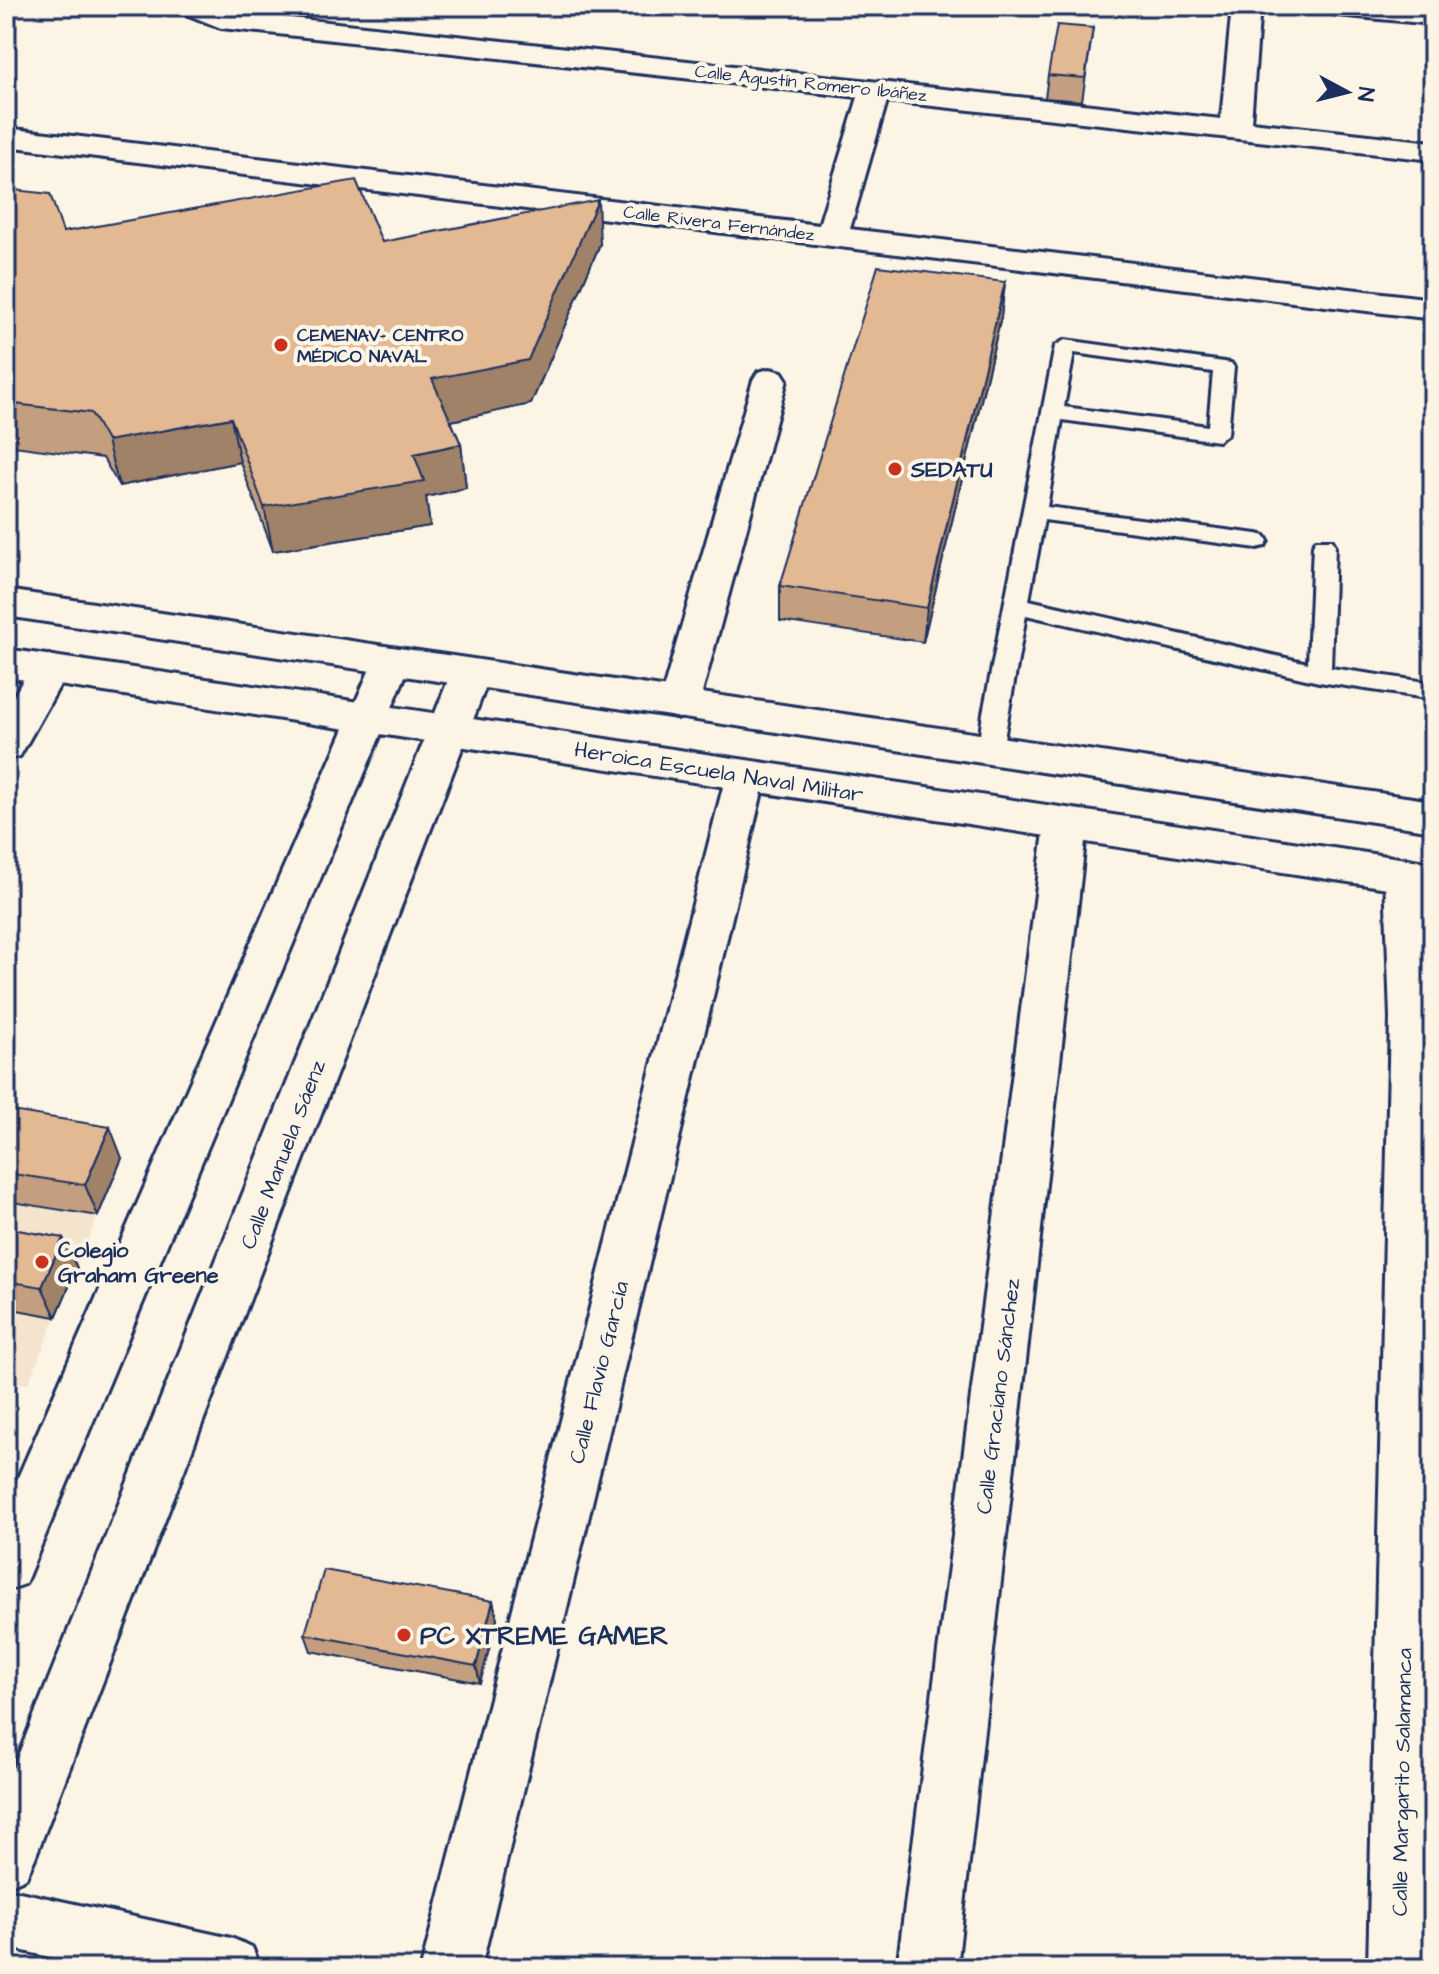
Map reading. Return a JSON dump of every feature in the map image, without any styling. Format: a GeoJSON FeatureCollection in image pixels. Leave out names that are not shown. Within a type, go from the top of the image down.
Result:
{"type":"FeatureCollection","features":[{"type":"Feature","properties":{"kind":"street","name":"Calle Agustín Romero Ibáñez"},"geometry":{"type":"LineString","coordinates":[[191,6],[221,19],[1433,151]]}},
{"type":"Feature","properties":{"kind":"street"},"geometry":{"type":"LineString","coordinates":[[1235,130],[1246,6]]}},
{"type":"Feature","properties":{"kind":"street"},"geometry":{"type":"LineString","coordinates":[[1337,6],[1433,15]]}},
{"type":"Feature","properties":{"kind":"street"},"geometry":{"type":"LineString","coordinates":[[832,237],[875,90]]}},
{"type":"Feature","properties":{"kind":"street","name":"Calle Rivera Fernández"},"geometry":{"type":"LineString","coordinates":[[6,137],[1433,309]]}},
{"type":"Feature","properties":{"kind":"street"},"geometry":{"type":"LineString","coordinates":[[679,704],[770,380]]}},
{"type":"Feature","properties":{"kind":"street"},"geometry":{"type":"LineString","coordinates":[[6,603],[1433,816]]}},
{"type":"Feature","properties":{"kind":"street"},"geometry":{"type":"LineString","coordinates":[[6,1566],[392,662]]}},
{"type":"Feature","properties":{"kind":"street","name":"Heroica Escuela Naval Militar"},"geometry":{"type":"LineString","coordinates":[[6,663],[1419,877]]}},
{"type":"Feature","properties":{"kind":"street"},"geometry":{"type":"LineString","coordinates":[[6,746],[49,669]]}},
{"type":"Feature","properties":{"kind":"street","name":"Calle Manuela Sáenz"},"geometry":{"type":"LineString","coordinates":[[6,1858],[471,673]]}},
{"type":"Feature","properties":{"kind":"street","name":"Calle Flavio García"},"geometry":{"type":"LineString","coordinates":[[451,1968],[746,775]]}},
{"type":"Feature","properties":{"kind":"street","name":"Calle Graciano Sánchez"},"geometry":{"type":"LineString","coordinates":[[927,1968],[1066,824]]}},
{"type":"Feature","properties":{"kind":"street","name":"Calle Margarito Salamanca"},"geometry":{"type":"LineString","coordinates":[[1398,1968],[1412,1018],[1419,877]]}},
{"type":"Feature","properties":{"kind":"street"},"geometry":{"type":"LineString","coordinates":[[6,1918],[231,1968]]}},
{"type":"Feature","properties":{"kind":"lane"},"geometry":{"type":"LineString","coordinates":[[990,750],[995,698],[1017,605],[1052,412],[1065,346],[1224,367],[1218,434],[1052,412]]}},
{"type":"Feature","properties":{"kind":"lane"},"geometry":{"type":"LineString","coordinates":[[1034,512],[1257,541]]}},
{"type":"Feature","properties":{"kind":"lane"},"geometry":{"type":"LineString","coordinates":[[1319,674],[1324,545]]}},
{"type":"Feature","properties":{"kind":"lane"},"geometry":{"type":"LineString","coordinates":[[1017,605],[1319,674],[1433,691]]}},
{"type":"Feature","properties":{"kind":"shaded area","name":"Colegio Graham Greene"},"geometry":{"type":"Polygon","coordinates":[[[6,1140],[98,1216],[28,1384],[6,1381],[6,1140]]]}},
{"type":"Feature","properties":{"kind":"building"},"geometry":{"type":"Polygon","coordinates":[[[1057,25],[1093,28],[1085,78],[1048,75],[1057,25]]]}},
{"type":"Feature","properties":{"kind":"building","name":"CEMENAV- CENTRO MÉDICO NAVAL"},"geometry":{"type":"Polygon","coordinates":[[[356,180],[382,242],[598,200],[528,360],[432,379],[461,444],[414,454],[424,481],[264,507],[231,418],[107,441],[91,413],[6,403],[6,189],[50,194],[63,232],[356,180]]]}},
{"type":"Feature","properties":{"kind":"building","name":"SEDATU"},"geometry":{"type":"Polygon","coordinates":[[[878,266],[1005,282],[927,608],[780,586],[878,266]]]}},
{"type":"Feature","properties":{"kind":"building"},"geometry":{"type":"Polygon","coordinates":[[[6,1110],[110,1127],[85,1185],[6,1173],[6,1110]]]}},
{"type":"Feature","properties":{"kind":"building"},"geometry":{"type":"Polygon","coordinates":[[[6,1228],[63,1238],[42,1287],[6,1281],[6,1228]]]}},
{"type":"Feature","properties":{"kind":"building","name":"PC XTREME GAMER"},"geometry":{"type":"Polygon","coordinates":[[[324,1570],[493,1601],[476,1666],[305,1634],[324,1570]]]}},
{"type":"Feature","properties":{"kind":"place","name":"CEMENAV- CENTRO MÉDICO NAVAL"},"geometry":{"type":"Point","coordinates":[281,345]}},
{"type":"Feature","properties":{"kind":"place","name":"SEDATU"},"geometry":{"type":"Point","coordinates":[895,469]}},
{"type":"Feature","properties":{"kind":"place","name":"Colegio Graham Greene"},"geometry":{"type":"Point","coordinates":[42,1262]}},
{"type":"Feature","properties":{"kind":"place","name":"PC XTREME GAMER"},"geometry":{"type":"Point","coordinates":[404,1635]}}]}
